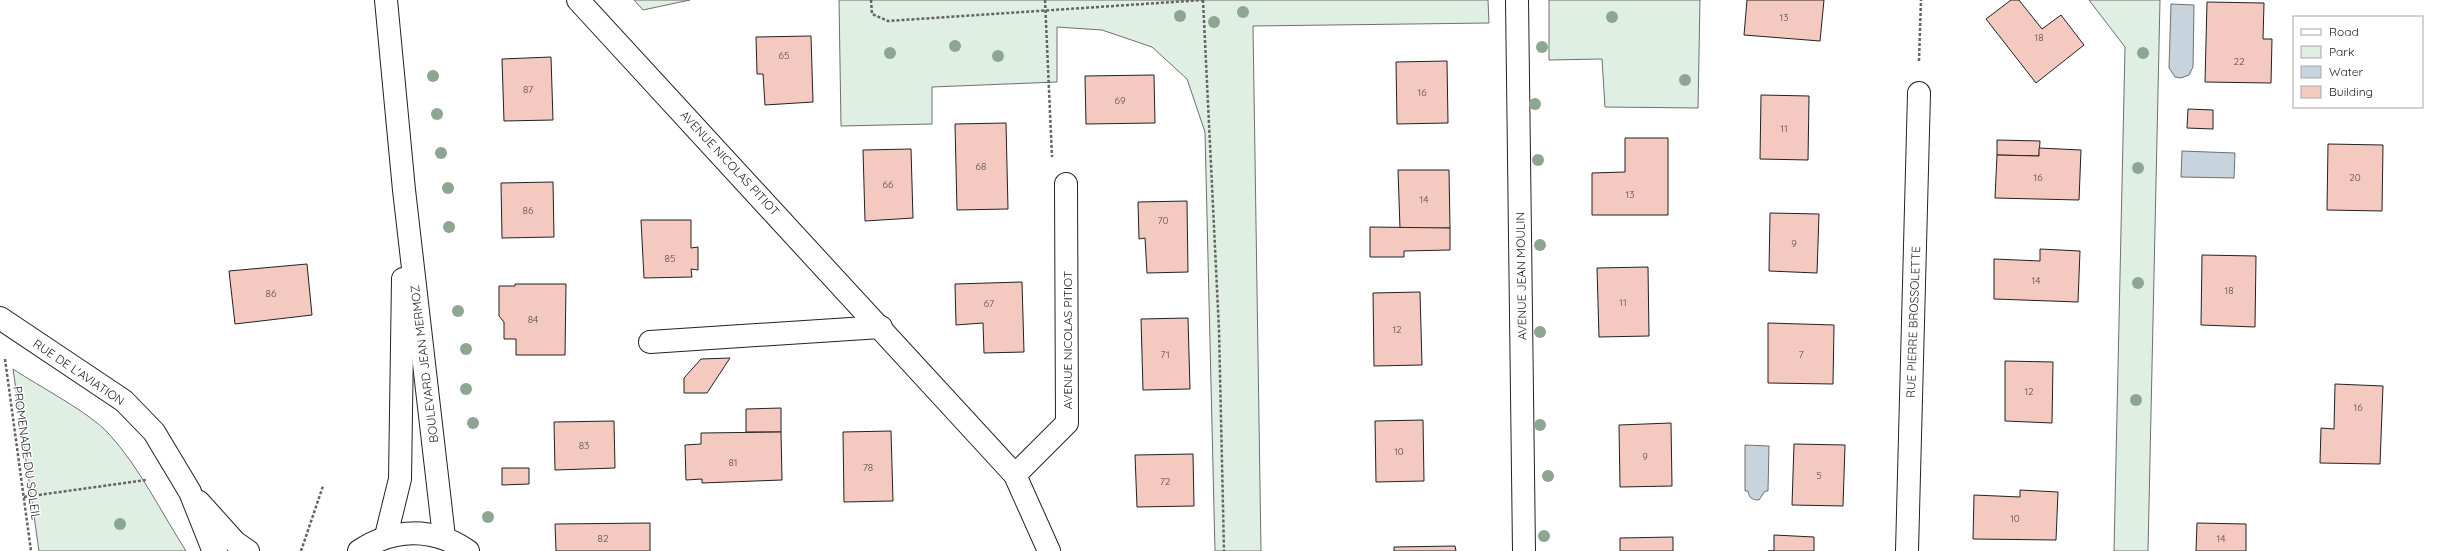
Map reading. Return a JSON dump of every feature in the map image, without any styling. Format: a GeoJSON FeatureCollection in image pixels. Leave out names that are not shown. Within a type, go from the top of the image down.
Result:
{"type":"FeatureCollection","features":[{"type":"Feature","properties":{"kind":"street","name":"BOULEVARD JEAN MERMOZ"},"geometry":{"type":"LineString","coordinates":[[386,0],[404,190],[444,537]]}},
{"type":"Feature","properties":{"kind":"street","name":"AVENUE NICOLAS PITIOT"},"geometry":{"type":"LineString","coordinates":[[578,0],[882,327],[1015,475],[1049,551]]}},
{"type":"Feature","properties":{"kind":"street","name":"AVENUE JEAN MOULIN"},"geometry":{"type":"LineString","coordinates":[[1517,0],[1524,551]]}},
{"type":"Feature","properties":{"kind":"street","name":"RUE PIERRE BROSSOLETTE"},"geometry":{"type":"LineString","coordinates":[[1907,551],[1919,93]]}},
{"type":"Feature","properties":{"kind":"street","name":"AVENUE NICOLAS PITIOT"},"geometry":{"type":"LineString","coordinates":[[1015,475],[1067,423],[1066,184]]}},
{"type":"Feature","properties":{"kind":"street","name":"BOULEVARD JEAN MERMOZ"},"geometry":{"type":"LineString","coordinates":[[386,536],[400,479],[404,190]]}},
{"type":"Feature","properties":{"kind":"street","name":"RUE DE L'AVIATION"},"geometry":{"type":"LineString","coordinates":[[0,318],[124,401],[154,432],[190,492],[212,547],[216,551]]}},
{"type":"Feature","properties":{"kind":"street"},"geometry":{"type":"LineString","coordinates":[[650,342],[882,327]]}},
{"type":"Feature","properties":{"kind":"street","name":"RUE DE L'AVIATION"},"geometry":{"type":"LineString","coordinates":[[190,492],[235,542],[248,551]]}},
{"type":"Feature","properties":{"kind":"street"},"geometry":{"type":"LineString","coordinates":[[359,551],[386,536],[415,532],[444,537],[468,551]]}},
{"type":"Feature","properties":{"kind":"path"},"geometry":{"type":"LineString","coordinates":[[871,0],[872,14],[888,21],[1203,0],[1219,330],[1224,551]]}},
{"type":"Feature","properties":{"kind":"path"},"geometry":{"type":"LineString","coordinates":[[1045,0],[1047,10],[1051,155],[1066,184]]}},
{"type":"Feature","properties":{"kind":"path"},"geometry":{"type":"LineString","coordinates":[[1919,93],[1920,0]]}},
{"type":"Feature","properties":{"kind":"path","name":"PROMENADE DU SOLEIL"},"geometry":{"type":"LineString","coordinates":[[5,358],[31,551]]}},
{"type":"Feature","properties":{"kind":"path"},"geometry":{"type":"LineString","coordinates":[[24,497],[146,480]]}},
{"type":"Feature","properties":{"kind":"path"},"geometry":{"type":"LineString","coordinates":[[301,551],[323,486]]}},
{"type":"Feature","properties":{"kind":"green space"},"geometry":{"type":"Polygon","coordinates":[[[634,0],[690,0],[643,10],[634,0]]]}},
{"type":"Feature","properties":{"kind":"green space"},"geometry":{"type":"Polygon","coordinates":[[[839,0],[1488,0],[1489,23],[1253,26],[1261,551],[1215,551],[1205,132],[1187,79],[1152,47],[1102,30],[1057,27],[1057,82],[932,87],[932,124],[841,126],[839,0]]]}},
{"type":"Feature","properties":{"kind":"green space"},"geometry":{"type":"Polygon","coordinates":[[[1549,0],[1700,0],[1698,108],[1605,107],[1602,59],[1549,60],[1549,0]]]}},
{"type":"Feature","properties":{"kind":"green space"},"geometry":{"type":"Polygon","coordinates":[[[2089,0],[2160,0],[2148,551],[2114,551],[2125,47],[2089,0]]]}},
{"type":"Feature","properties":{"kind":"green space"},"geometry":{"type":"Polygon","coordinates":[[[13,369],[89,417],[109,434],[131,461],[186,551],[39,551],[13,369]]]}},
{"type":"Feature","properties":{"kind":"water"},"geometry":{"type":"Polygon","coordinates":[[[2171,4],[2194,5],[2193,67],[2189,75],[2181,78],[2175,77],[2169,68],[2171,4]]]}},
{"type":"Feature","properties":{"kind":"water"},"geometry":{"type":"Polygon","coordinates":[[[2182,151],[2235,153],[2234,178],[2181,177],[2182,151]]]}},
{"type":"Feature","properties":{"kind":"water"},"geometry":{"type":"Polygon","coordinates":[[[1745,445],[1769,446],[1768,491],[1765,491],[1759,500],[1754,500],[1749,495],[1748,491],[1745,491],[1745,445]]]}},
{"type":"Feature","properties":{"kind":"building"},"geometry":{"type":"Polygon","coordinates":[[[1747,0],[1824,0],[1820,41],[1744,35],[1747,0]]]}},
{"type":"Feature","properties":{"kind":"building"},"geometry":{"type":"Polygon","coordinates":[[[2011,0],[2019,0],[2042,29],[2061,15],[2084,45],[2036,83],[1986,19],[2011,0]]]}},
{"type":"Feature","properties":{"kind":"building"},"geometry":{"type":"Polygon","coordinates":[[[2207,2],[2264,3],[2263,39],[2272,39],[2271,83],[2205,82],[2207,2]]]}},
{"type":"Feature","properties":{"kind":"building"},"geometry":{"type":"Polygon","coordinates":[[[811,36],[813,102],[765,105],[763,74],[757,74],[756,37],[811,36]]]}},
{"type":"Feature","properties":{"kind":"building"},"geometry":{"type":"Polygon","coordinates":[[[551,57],[553,120],[504,121],[502,59],[551,57]]]}},
{"type":"Feature","properties":{"kind":"building"},"geometry":{"type":"Polygon","coordinates":[[[1447,61],[1448,123],[1397,124],[1396,62],[1447,61]]]}},
{"type":"Feature","properties":{"kind":"building"},"geometry":{"type":"Polygon","coordinates":[[[1154,75],[1155,123],[1086,124],[1085,76],[1154,75]]]}},
{"type":"Feature","properties":{"kind":"building"},"geometry":{"type":"Polygon","coordinates":[[[1761,95],[1809,96],[1808,160],[1760,159],[1761,95]]]}},
{"type":"Feature","properties":{"kind":"building"},"geometry":{"type":"Polygon","coordinates":[[[2188,109],[2213,110],[2213,129],[2187,128],[2188,109]]]}},
{"type":"Feature","properties":{"kind":"building"},"geometry":{"type":"Polygon","coordinates":[[[1006,123],[1008,209],[957,210],[955,124],[1006,123]]]}},
{"type":"Feature","properties":{"kind":"building"},"geometry":{"type":"Polygon","coordinates":[[[1625,138],[1668,138],[1668,215],[1592,215],[1592,173],[1625,172],[1625,138]]]}},
{"type":"Feature","properties":{"kind":"building"},"geometry":{"type":"Polygon","coordinates":[[[1997,140],[2040,141],[2039,156],[1997,155],[1997,140]]]}},
{"type":"Feature","properties":{"kind":"building"},"geometry":{"type":"Polygon","coordinates":[[[2328,144],[2383,145],[2382,211],[2327,210],[2328,144]]]}},
{"type":"Feature","properties":{"kind":"building"},"geometry":{"type":"Polygon","coordinates":[[[2039,148],[2081,150],[2079,200],[1995,198],[1997,155],[2039,156],[2039,148]]]}},
{"type":"Feature","properties":{"kind":"building"},"geometry":{"type":"Polygon","coordinates":[[[911,149],[913,218],[865,221],[863,150],[911,149]]]}},
{"type":"Feature","properties":{"kind":"building"},"geometry":{"type":"Polygon","coordinates":[[[1398,170],[1449,170],[1450,228],[1400,229],[1398,170]]]}},
{"type":"Feature","properties":{"kind":"building"},"geometry":{"type":"Polygon","coordinates":[[[553,182],[554,237],[502,238],[501,183],[553,182]]]}},
{"type":"Feature","properties":{"kind":"building"},"geometry":{"type":"Polygon","coordinates":[[[1187,201],[1188,272],[1147,273],[1145,238],[1139,239],[1138,202],[1187,201]]]}},
{"type":"Feature","properties":{"kind":"building"},"geometry":{"type":"Polygon","coordinates":[[[1770,213],[1819,214],[1817,273],[1769,271],[1770,213]]]}},
{"type":"Feature","properties":{"kind":"building"},"geometry":{"type":"Polygon","coordinates":[[[641,220],[691,220],[691,248],[698,247],[698,270],[691,269],[692,277],[644,278],[641,220]]]}},
{"type":"Feature","properties":{"kind":"building"},"geometry":{"type":"Polygon","coordinates":[[[1370,227],[1450,228],[1450,250],[1404,251],[1404,257],[1370,257],[1370,227]]]}},
{"type":"Feature","properties":{"kind":"building"},"geometry":{"type":"Polygon","coordinates":[[[2040,249],[2080,251],[2078,302],[1994,299],[1994,259],[2040,261],[2040,249]]]}},
{"type":"Feature","properties":{"kind":"building"},"geometry":{"type":"Polygon","coordinates":[[[2202,255],[2256,256],[2255,327],[2201,325],[2202,255]]]}},
{"type":"Feature","properties":{"kind":"building"},"geometry":{"type":"Polygon","coordinates":[[[307,264],[312,315],[235,324],[229,271],[307,264]]]}},
{"type":"Feature","properties":{"kind":"building"},"geometry":{"type":"Polygon","coordinates":[[[1648,267],[1649,336],[1599,337],[1597,268],[1648,267]]]}},
{"type":"Feature","properties":{"kind":"building"},"geometry":{"type":"Polygon","coordinates":[[[1022,282],[1024,352],[984,353],[983,323],[956,325],[955,284],[1022,282]]]}},
{"type":"Feature","properties":{"kind":"building"},"geometry":{"type":"Polygon","coordinates":[[[515,284],[566,284],[565,355],[516,355],[516,339],[504,339],[504,322],[499,316],[499,286],[515,286],[515,284]]]}},
{"type":"Feature","properties":{"kind":"building"},"geometry":{"type":"Polygon","coordinates":[[[1420,292],[1422,365],[1374,366],[1373,293],[1420,292]]]}},
{"type":"Feature","properties":{"kind":"building"},"geometry":{"type":"Polygon","coordinates":[[[1188,318],[1190,389],[1143,390],[1141,319],[1188,318]]]}},
{"type":"Feature","properties":{"kind":"building"},"geometry":{"type":"Polygon","coordinates":[[[1768,323],[1834,325],[1833,384],[1768,383],[1768,323]]]}},
{"type":"Feature","properties":{"kind":"building"},"geometry":{"type":"Polygon","coordinates":[[[730,358],[707,393],[684,393],[684,378],[701,359],[730,358]]]}},
{"type":"Feature","properties":{"kind":"building"},"geometry":{"type":"Polygon","coordinates":[[[2005,361],[2053,362],[2052,423],[2005,421],[2005,361]]]}},
{"type":"Feature","properties":{"kind":"building"},"geometry":{"type":"Polygon","coordinates":[[[2335,384],[2383,386],[2380,464],[2320,463],[2321,428],[2334,429],[2335,384]]]}},
{"type":"Feature","properties":{"kind":"building"},"geometry":{"type":"Polygon","coordinates":[[[781,408],[781,432],[746,432],[746,409],[781,408]]]}},
{"type":"Feature","properties":{"kind":"building"},"geometry":{"type":"Polygon","coordinates":[[[1423,420],[1424,481],[1376,482],[1375,421],[1423,420]]]}},
{"type":"Feature","properties":{"kind":"building"},"geometry":{"type":"Polygon","coordinates":[[[614,421],[615,468],[555,470],[554,422],[614,421]]]}},
{"type":"Feature","properties":{"kind":"building"},"geometry":{"type":"Polygon","coordinates":[[[1671,423],[1672,486],[1620,487],[1619,425],[1671,423]]]}},
{"type":"Feature","properties":{"kind":"building"},"geometry":{"type":"Polygon","coordinates":[[[891,431],[893,501],[844,502],[843,432],[891,431]]]}},
{"type":"Feature","properties":{"kind":"building"},"geometry":{"type":"Polygon","coordinates":[[[781,432],[782,480],[702,483],[702,479],[686,480],[685,445],[701,444],[701,433],[781,432]]]}},
{"type":"Feature","properties":{"kind":"building"},"geometry":{"type":"Polygon","coordinates":[[[1794,444],[1845,445],[1843,506],[1792,505],[1794,444]]]}},
{"type":"Feature","properties":{"kind":"building"},"geometry":{"type":"Polygon","coordinates":[[[1193,454],[1194,506],[1137,507],[1135,455],[1193,454]]]}},
{"type":"Feature","properties":{"kind":"building"},"geometry":{"type":"Polygon","coordinates":[[[502,468],[529,468],[529,484],[502,485],[502,468]]]}},
{"type":"Feature","properties":{"kind":"building"},"geometry":{"type":"Polygon","coordinates":[[[2020,490],[2058,492],[2056,540],[1973,539],[1974,495],[2020,497],[2020,490]]]}},
{"type":"Feature","properties":{"kind":"building"},"geometry":{"type":"Polygon","coordinates":[[[650,523],[650,551],[556,551],[555,524],[650,523]]]}},
{"type":"Feature","properties":{"kind":"building"},"geometry":{"type":"Polygon","coordinates":[[[2197,523],[2246,524],[2246,551],[2196,551],[2197,523]]]}},
{"type":"Feature","properties":{"kind":"building"},"geometry":{"type":"Polygon","coordinates":[[[1774,535],[1814,537],[1814,551],[1774,551],[1774,535]]]}},
{"type":"Feature","properties":{"kind":"building"},"geometry":{"type":"Polygon","coordinates":[[[1673,537],[1673,551],[1620,551],[1620,538],[1673,537]]]}},
{"type":"Feature","properties":{"kind":"building"},"geometry":{"type":"Polygon","coordinates":[[[1455,546],[1456,551],[1394,551],[1394,547],[1455,546]]]}}]}
